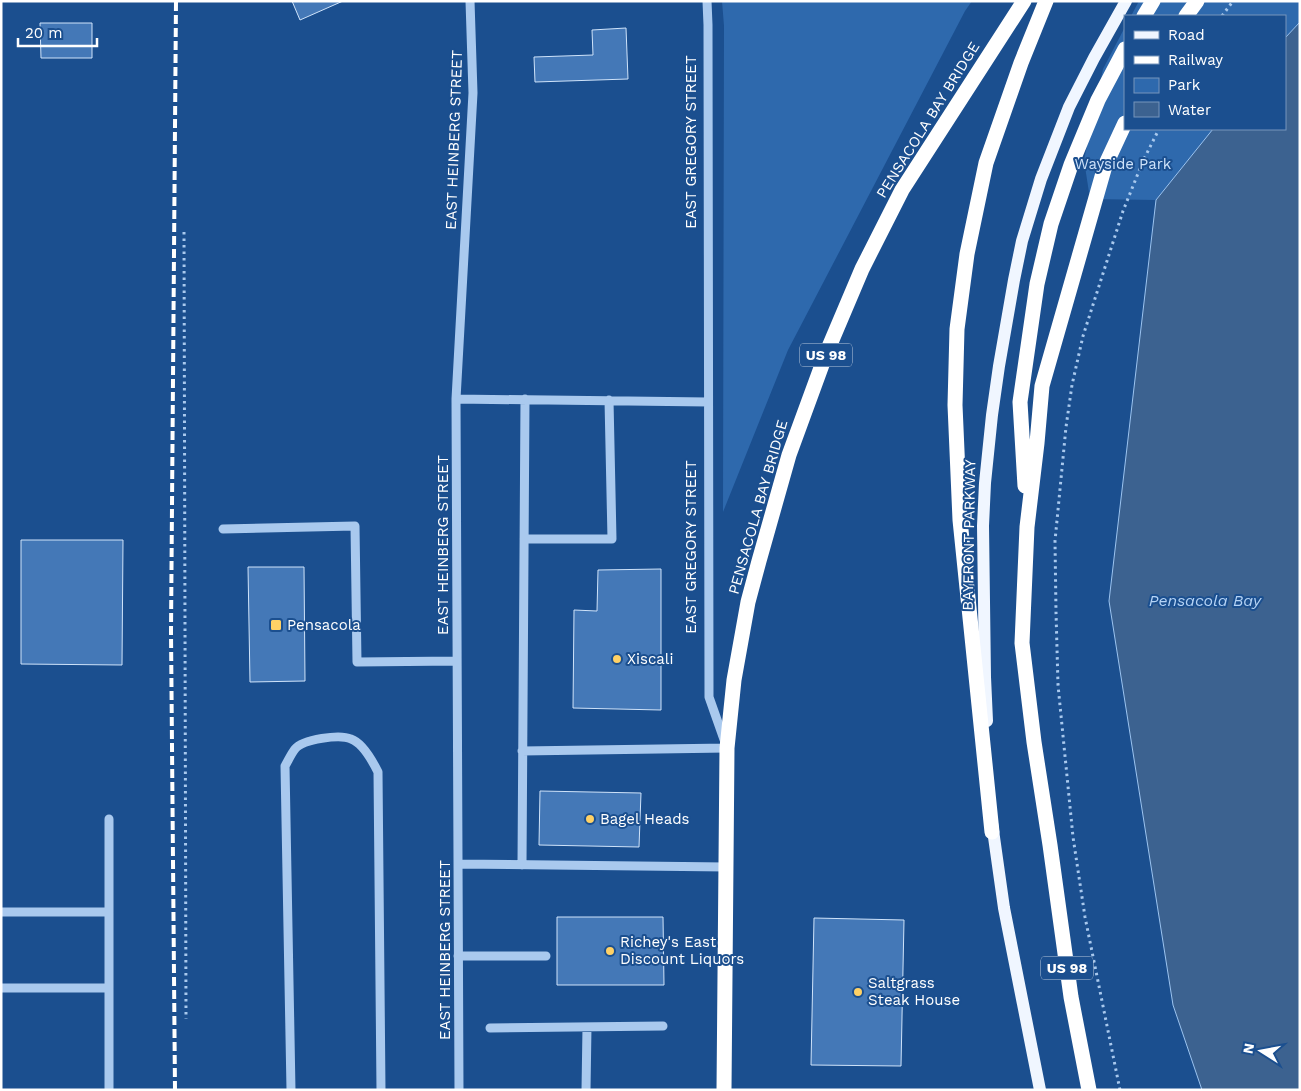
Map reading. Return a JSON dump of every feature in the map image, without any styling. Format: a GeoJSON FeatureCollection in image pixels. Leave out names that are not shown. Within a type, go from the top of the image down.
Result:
{"type":"FeatureCollection","features":[{"type":"Feature","properties":{"kind":"highway","name":"PENSACOLA BAY BRIDGE"},"geometry":{"type":"LineString","coordinates":[[727,748],[734,680],[748,602],[789,455],[826,354],[862,269],[902,190],[1024,1]]}},
{"type":"Feature","properties":{"kind":"highway"},"geometry":{"type":"LineString","coordinates":[[992,832],[960,520],[955,405],[957,329],[966,254],[986,163],[1021,63],[1046,1]]}},
{"type":"Feature","properties":{"kind":"highway"},"geometry":{"type":"LineString","coordinates":[[1145,15],[1153,1]]}},
{"type":"Feature","properties":{"kind":"highway"},"geometry":{"type":"LineString","coordinates":[[1187,15],[1197,1]]}},
{"type":"Feature","properties":{"kind":"highway"},"geometry":{"type":"LineString","coordinates":[[1027,527],[1020,402],[1037,284],[1051,224],[1071,165],[1098,100],[1124,51]]}},
{"type":"Feature","properties":{"kind":"highway","name":"US 98"},"geometry":{"type":"LineString","coordinates":[[1089,1090],[1071,997],[1034,742],[1022,644],[1027,527],[1042,386],[1105,166],[1124,126]]}},
{"type":"Feature","properties":{"kind":"highway","name":"EAST GREGORY STREET"},"geometry":{"type":"LineString","coordinates":[[724,1090],[727,748]]}},
{"type":"Feature","properties":{"kind":"main road","name":"BAYFRONT PARKWAY"},"geometry":{"type":"LineString","coordinates":[[1040,1090],[1004,908],[992,832],[985,677],[983,526],[985,483],[999,366],[1022,241],[1041,179],[1069,106],[1126,1]]}},
{"type":"Feature","properties":{"kind":"street","name":"EAST HEINBERG STREET"},"geometry":{"type":"LineString","coordinates":[[459,1090],[456,399],[473,93],[470,1]]}},
{"type":"Feature","properties":{"kind":"street","name":"EAST GREGORY STREET"},"geometry":{"type":"LineString","coordinates":[[707,1],[709,697],[727,748]]}},
{"type":"Feature","properties":{"kind":"street"},"geometry":{"type":"LineString","coordinates":[[456,399],[708,402]]}},
{"type":"Feature","properties":{"kind":"street"},"geometry":{"type":"LineString","coordinates":[[522,864],[525,399]]}},
{"type":"Feature","properties":{"kind":"street"},"geometry":{"type":"LineString","coordinates":[[524,538],[612,539],[609,400]]}},
{"type":"Feature","properties":{"kind":"street"},"geometry":{"type":"LineString","coordinates":[[223,529],[355,526],[357,662],[457,661]]}},
{"type":"Feature","properties":{"kind":"street"},"geometry":{"type":"LineString","coordinates":[[292,1090],[285,766],[296,747],[316,739],[338,736],[353,739],[368,753],[378,772],[381,1090]]}},
{"type":"Feature","properties":{"kind":"street"},"geometry":{"type":"LineString","coordinates":[[522,751],[727,748]]}},
{"type":"Feature","properties":{"kind":"street"},"geometry":{"type":"LineString","coordinates":[[109,819],[110,1090]]}},
{"type":"Feature","properties":{"kind":"street"},"geometry":{"type":"LineString","coordinates":[[458,864],[726,867]]}},
{"type":"Feature","properties":{"kind":"street"},"geometry":{"type":"LineString","coordinates":[[1,912],[109,912]]}},
{"type":"Feature","properties":{"kind":"street"},"geometry":{"type":"LineString","coordinates":[[458,956],[546,956]]}},
{"type":"Feature","properties":{"kind":"street"},"geometry":{"type":"LineString","coordinates":[[1,988],[109,988]]}},
{"type":"Feature","properties":{"kind":"street"},"geometry":{"type":"LineString","coordinates":[[490,1028],[662,1026]]}},
{"type":"Feature","properties":{"kind":"street"},"geometry":{"type":"LineString","coordinates":[[586,1090],[588,1027]]}},
{"type":"Feature","properties":{"kind":"path"},"geometry":{"type":"LineString","coordinates":[[1223,15],[1233,1]]}},
{"type":"Feature","properties":{"kind":"path"},"geometry":{"type":"LineString","coordinates":[[1120,1090],[1085,917],[1073,837],[1058,685],[1055,541],[1066,427],[1072,385],[1083,336],[1123,212],[1143,161],[1158,130]]}},
{"type":"Feature","properties":{"kind":"path"},"geometry":{"type":"LineString","coordinates":[[184,232],[186,1020]]}},
{"type":"Feature","properties":{"kind":"green space"},"geometry":{"type":"Polygon","coordinates":[[[722,1],[972,1],[965,11],[788,350],[723,512],[724,26],[722,1]]]}},
{"type":"Feature","properties":{"kind":"green space"},"geometry":{"type":"Polygon","coordinates":[[[1139,1],[1300,1],[1300,22],[1286,37],[1286,15],[1132,15],[1139,1]]]}},
{"type":"Feature","properties":{"kind":"green space","name":"Wayside Park"},"geometry":{"type":"Polygon","coordinates":[[[1124,29],[1124,130],[1212,130],[1156,200],[1090,199],[1084,160],[1103,69],[1124,29]]]}},
{"type":"Feature","properties":{"kind":"water","name":"Pensacola Bay"},"geometry":{"type":"Polygon","coordinates":[[[1300,22],[1300,1090],[1202,1090],[1173,1005],[1109,601],[1156,200],[1212,130],[1286,130],[1286,37],[1300,22]]]}},
{"type":"Feature","properties":{"kind":"building"},"geometry":{"type":"Polygon","coordinates":[[[292,1],[343,1],[300,20],[292,1]]]}},
{"type":"Feature","properties":{"kind":"building"},"geometry":{"type":"Polygon","coordinates":[[[40,23],[92,23],[92,58],[41,58],[40,23]]]}},
{"type":"Feature","properties":{"kind":"building"},"geometry":{"type":"Polygon","coordinates":[[[626,28],[628,79],[535,82],[534,57],[593,55],[592,30],[626,28]]]}},
{"type":"Feature","properties":{"kind":"building"},"geometry":{"type":"Polygon","coordinates":[[[21,540],[123,540],[122,665],[21,664],[21,540]]]}},
{"type":"Feature","properties":{"kind":"building"},"geometry":{"type":"Polygon","coordinates":[[[248,567],[304,567],[305,681],[250,682],[248,567]]]}},
{"type":"Feature","properties":{"kind":"building","name":"Xiscali"},"geometry":{"type":"Polygon","coordinates":[[[661,569],[661,710],[573,708],[574,610],[597,611],[598,570],[661,569]]]}},
{"type":"Feature","properties":{"kind":"building","name":"Bagel Heads"},"geometry":{"type":"Polygon","coordinates":[[[540,791],[641,793],[639,847],[539,845],[540,791]]]}},
{"type":"Feature","properties":{"kind":"building","name":"Richey's East Discount Liquors"},"geometry":{"type":"Polygon","coordinates":[[[557,917],[663,917],[664,985],[557,985],[557,917]]]}},
{"type":"Feature","properties":{"kind":"building","name":"Saltgrass Steak House"},"geometry":{"type":"Polygon","coordinates":[[[814,918],[904,920],[901,1066],[811,1065],[814,918]]]}},
{"type":"Feature","properties":{"kind":"railway"},"geometry":{"type":"LineString","coordinates":[[175,1090],[171,632],[176,1]]}},
{"type":"Feature","properties":{"kind":"place","name":"Pensacola"},"geometry":{"type":"Point","coordinates":[276,625]}},
{"type":"Feature","properties":{"kind":"place","name":"Xiscali"},"geometry":{"type":"Point","coordinates":[617,659]}},
{"type":"Feature","properties":{"kind":"place","name":"Bagel Heads"},"geometry":{"type":"Point","coordinates":[590,819]}},
{"type":"Feature","properties":{"kind":"place","name":"Richey's East Discount Liquors"},"geometry":{"type":"Point","coordinates":[610,951]}},
{"type":"Feature","properties":{"kind":"place","name":"Saltgrass Steak House"},"geometry":{"type":"Point","coordinates":[858,992]}}]}
